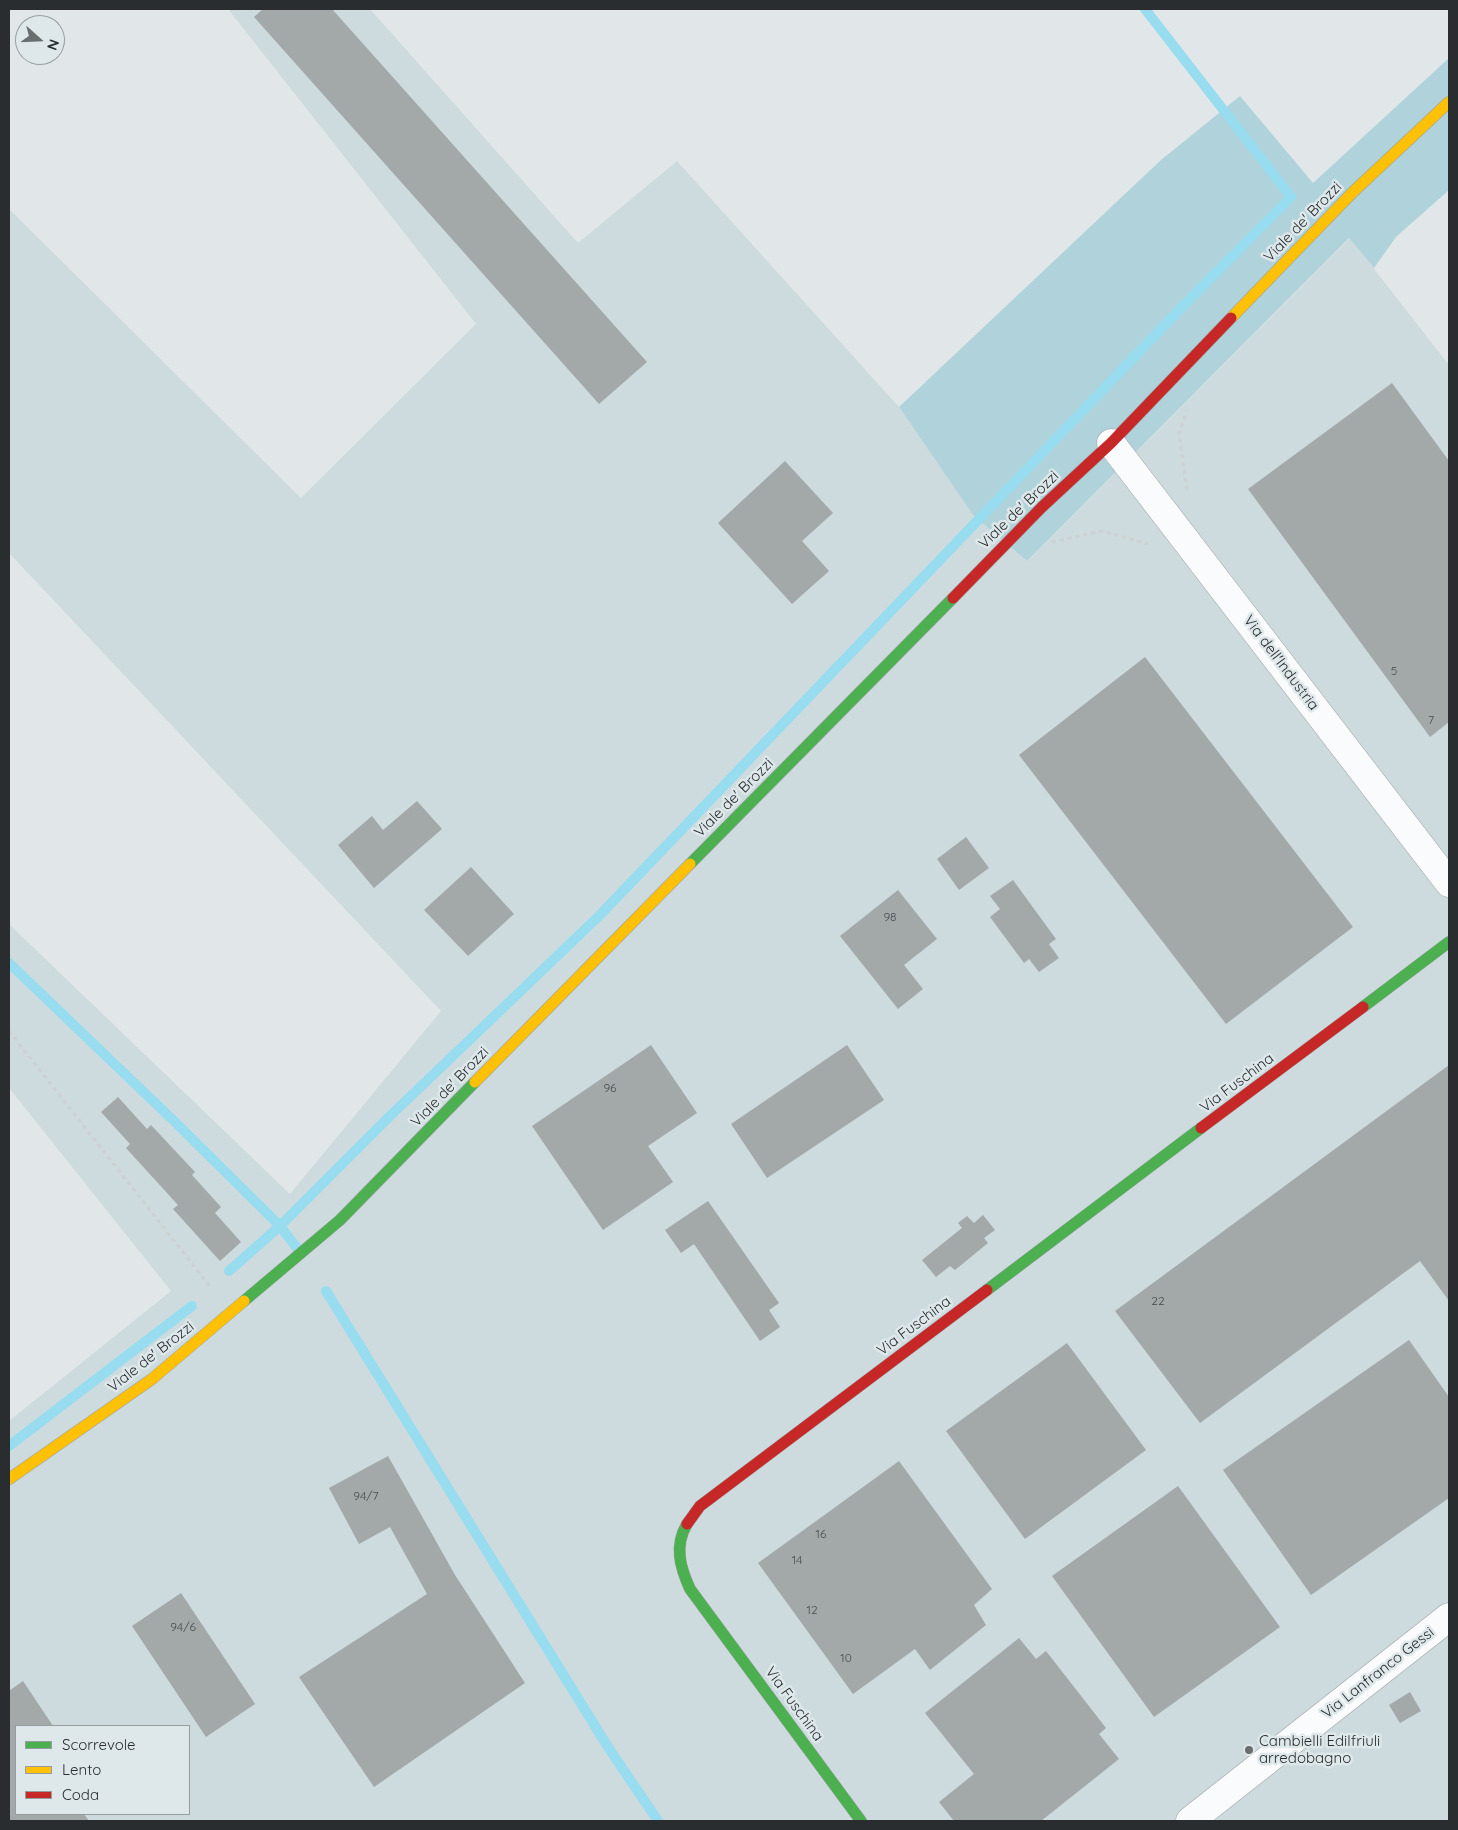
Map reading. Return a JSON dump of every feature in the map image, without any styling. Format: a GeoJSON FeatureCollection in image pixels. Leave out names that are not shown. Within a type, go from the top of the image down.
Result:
{"type":"FeatureCollection","features":[{"type":"Feature","properties":{"kind":"street","name":"Viale de' Brozzi"},"geometry":{"type":"LineString","coordinates":[[9,1479],[152,1379],[340,1220],[1042,507],[1111,443],[1353,192],[1449,102]]}},
{"type":"Feature","properties":{"kind":"street","name":"Via dell'Industria"},"geometry":{"type":"LineString","coordinates":[[1111,443],[1449,883]]}},
{"type":"Feature","properties":{"kind":"street","name":"Via Fuschina"},"geometry":{"type":"LineString","coordinates":[[861,1821],[690,1589],[681,1573],[678,1555],[680,1537],[688,1520],[700,1506],[1449,942]]}},
{"type":"Feature","properties":{"kind":"street","name":"Via Lanfranco Gessi"},"geometry":{"type":"LineString","coordinates":[[1190,1821],[1449,1617]]}},
{"type":"Feature","properties":{"kind":"path"},"geometry":{"type":"LineString","coordinates":[[9,1031],[230,1312]]}},
{"type":"Feature","properties":{"kind":"shaded area"},"geometry":{"type":"Polygon","coordinates":[[[228,9],[370,9],[578,243],[677,161],[899,407],[973,515],[1027,561],[1350,238],[1449,365],[1449,1821],[9,1821],[9,1421],[171,1291],[9,1088],[9,924],[290,1194],[441,1011],[9,553],[9,209],[301,498],[476,324],[228,9]]]}},
{"type":"Feature","properties":{"kind":"shaded area"},"geometry":{"type":"Polygon","coordinates":[[[1449,58],[1449,190],[1396,237],[1374,268],[1349,238],[1027,561],[973,515],[899,407],[1161,160],[1240,96],[1313,183],[1449,58]]]}},
{"type":"Feature","properties":{"kind":"building"},"geometry":{"type":"Polygon","coordinates":[[[263,9],[332,9],[647,362],[599,404],[254,17],[263,9]]]}},
{"type":"Feature","properties":{"kind":"building"},"geometry":{"type":"Polygon","coordinates":[[[1392,383],[1449,461],[1449,722],[1430,737],[1248,489],[1392,383]]]}},
{"type":"Feature","properties":{"kind":"building"},"geometry":{"type":"Polygon","coordinates":[[[785,461],[833,513],[802,541],[829,571],[792,604],[718,523],[785,461]]]}},
{"type":"Feature","properties":{"kind":"building"},"geometry":{"type":"Polygon","coordinates":[[[1145,657],[1353,927],[1226,1024],[1019,755],[1145,657]]]}},
{"type":"Feature","properties":{"kind":"building"},"geometry":{"type":"Polygon","coordinates":[[[417,801],[442,829],[374,888],[338,845],[372,816],[383,830],[417,801]]]}},
{"type":"Feature","properties":{"kind":"building"},"geometry":{"type":"Polygon","coordinates":[[[966,837],[989,868],[959,890],[937,859],[966,837]]]}},
{"type":"Feature","properties":{"kind":"building"},"geometry":{"type":"Polygon","coordinates":[[[471,867],[514,914],[468,956],[424,910],[471,867]]]}},
{"type":"Feature","properties":{"kind":"building"},"geometry":{"type":"Polygon","coordinates":[[[1013,880],[1056,939],[1049,944],[1059,958],[1039,972],[1029,959],[1024,963],[990,917],[1000,909],[990,896],[1013,880]]]}},
{"type":"Feature","properties":{"kind":"building"},"geometry":{"type":"Polygon","coordinates":[[[898,890],[937,939],[904,965],[923,989],[898,1009],[840,936],[898,890]]]}},
{"type":"Feature","properties":{"kind":"building"},"geometry":{"type":"Polygon","coordinates":[[[651,1045],[697,1113],[648,1146],[673,1182],[603,1230],[532,1126],[651,1045]]]}},
{"type":"Feature","properties":{"kind":"building"},"geometry":{"type":"Polygon","coordinates":[[[847,1045],[884,1100],[767,1178],[731,1124],[847,1045]]]}},
{"type":"Feature","properties":{"kind":"building"},"geometry":{"type":"Polygon","coordinates":[[[1449,1065],[1449,1301],[1420,1261],[1200,1423],[1115,1311],[1449,1065]]]}},
{"type":"Feature","properties":{"kind":"building"},"geometry":{"type":"Polygon","coordinates":[[[118,1097],[147,1129],[151,1125],[195,1172],[192,1175],[221,1207],[215,1213],[241,1242],[220,1261],[173,1209],[178,1205],[126,1148],[130,1144],[101,1112],[118,1097]]]}},
{"type":"Feature","properties":{"kind":"building"},"geometry":{"type":"Polygon","coordinates":[[[708,1201],[779,1303],[769,1310],[780,1327],[760,1341],[694,1244],[681,1253],[665,1230],[708,1201]]]}},
{"type":"Feature","properties":{"kind":"building"},"geometry":{"type":"Polygon","coordinates":[[[983,1215],[995,1230],[984,1238],[988,1243],[955,1270],[950,1266],[936,1277],[922,1260],[962,1228],[958,1223],[967,1216],[974,1223],[983,1215]]]}},
{"type":"Feature","properties":{"kind":"building"},"geometry":{"type":"Polygon","coordinates":[[[1409,1340],[1449,1397],[1449,1498],[1311,1595],[1223,1470],[1409,1340]]]}},
{"type":"Feature","properties":{"kind":"building"},"geometry":{"type":"Polygon","coordinates":[[[1067,1343],[1146,1450],[1025,1539],[946,1431],[1067,1343]]]}},
{"type":"Feature","properties":{"kind":"building"},"geometry":{"type":"Polygon","coordinates":[[[388,1456],[455,1575],[525,1683],[374,1787],[299,1677],[427,1594],[390,1527],[359,1544],[329,1488],[388,1456]]]}},
{"type":"Feature","properties":{"kind":"building"},"geometry":{"type":"Polygon","coordinates":[[[899,1461],[992,1589],[974,1605],[986,1625],[930,1670],[915,1649],[853,1694],[758,1563],[899,1461]]]}},
{"type":"Feature","properties":{"kind":"building"},"geometry":{"type":"Polygon","coordinates":[[[1178,1486],[1280,1627],[1154,1717],[1052,1576],[1178,1486]]]}},
{"type":"Feature","properties":{"kind":"building"},"geometry":{"type":"Polygon","coordinates":[[[181,1593],[255,1704],[206,1737],[132,1626],[181,1593]]]}},
{"type":"Feature","properties":{"kind":"building"},"geometry":{"type":"Polygon","coordinates":[[[1019,1638],[1036,1659],[1046,1651],[1106,1728],[1099,1734],[1119,1759],[1041,1821],[954,1821],[939,1802],[974,1774],[925,1713],[1019,1638]]]}},
{"type":"Feature","properties":{"kind":"building"},"geometry":{"type":"Polygon","coordinates":[[[23,1681],[52,1725],[15,1725],[15,1815],[85,1815],[89,1821],[9,1821],[9,1691],[23,1681]]]}},
{"type":"Feature","properties":{"kind":"building"},"geometry":{"type":"Polygon","coordinates":[[[1410,1692],[1421,1711],[1400,1723],[1389,1705],[1410,1692]]]}},
{"type":"Feature","properties":{"kind":"waterway"},"geometry":{"type":"LineString","coordinates":[[229,1271],[280,1226],[389,1117],[599,916],[1184,305],[1291,197],[1145,9]]}},
{"type":"Feature","properties":{"kind":"waterway"},"geometry":{"type":"LineString","coordinates":[[9,963],[174,1121],[280,1226],[300,1252]]}},
{"type":"Feature","properties":{"kind":"waterway"},"geometry":{"type":"LineString","coordinates":[[326,1291],[608,1747],[658,1821]]}},
{"type":"Feature","properties":{"kind":"waterway"},"geometry":{"type":"LineString","coordinates":[[9,1446],[192,1306]]}},
{"type":"Feature","properties":{"kind":"traffic: fast"},"geometry":{"type":"LineString","coordinates":[[690,864],[953,598]]}},
{"type":"Feature","properties":{"kind":"traffic: fast"},"geometry":{"type":"LineString","coordinates":[[1363,1007],[1449,942]]}},
{"type":"Feature","properties":{"kind":"traffic: fast"},"geometry":{"type":"LineString","coordinates":[[244,1301],[340,1220],[475,1082]]}},
{"type":"Feature","properties":{"kind":"traffic: fast"},"geometry":{"type":"LineString","coordinates":[[987,1290],[1201,1128]]}},
{"type":"Feature","properties":{"kind":"traffic: fast"},"geometry":{"type":"LineString","coordinates":[[687,1524],[681,1540],[680,1556],[683,1573],[690,1589],[861,1821]]}},
{"type":"Feature","properties":{"kind":"traffic: slow"},"geometry":{"type":"LineString","coordinates":[[1231,318],[1353,192],[1449,102]]}},
{"type":"Feature","properties":{"kind":"traffic: slow"},"geometry":{"type":"LineString","coordinates":[[475,1082],[690,864]]}},
{"type":"Feature","properties":{"kind":"traffic: slow"},"geometry":{"type":"LineString","coordinates":[[9,1479],[152,1379],[244,1301]]}},
{"type":"Feature","properties":{"kind":"traffic: jam"},"geometry":{"type":"LineString","coordinates":[[953,598],[1042,507],[1111,443],[1231,318]]}},
{"type":"Feature","properties":{"kind":"traffic: jam"},"geometry":{"type":"LineString","coordinates":[[1201,1128],[1363,1007]]}},
{"type":"Feature","properties":{"kind":"traffic: jam"},"geometry":{"type":"LineString","coordinates":[[687,1524],[700,1506],[987,1290]]}},
{"type":"Feature","properties":{"kind":"place","name":"Cambielli Edilfriuli arredobagno"},"geometry":{"type":"Point","coordinates":[1249,1750]}}]}
